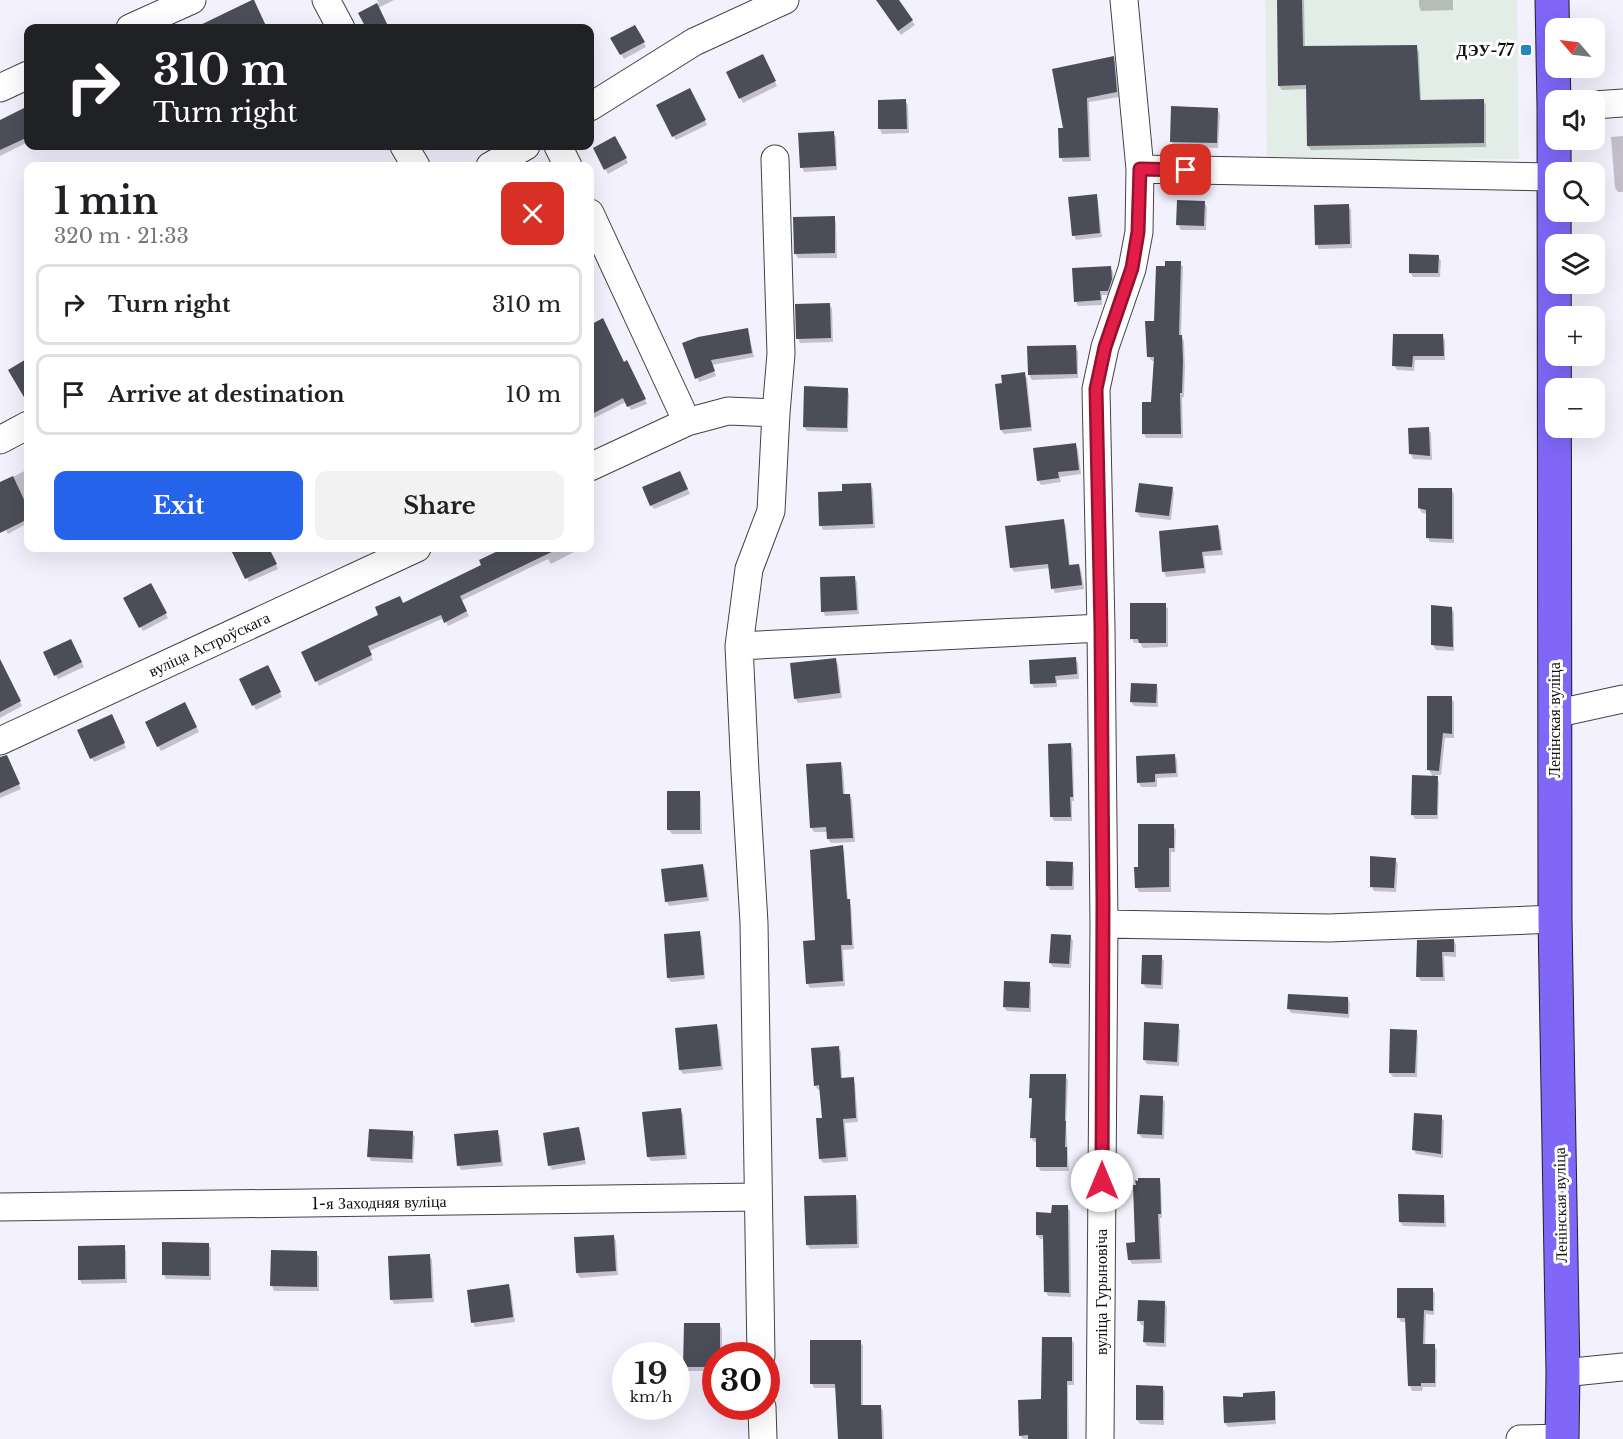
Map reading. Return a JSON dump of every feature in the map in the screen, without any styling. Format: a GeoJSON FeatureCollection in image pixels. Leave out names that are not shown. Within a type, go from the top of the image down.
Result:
{"type":"FeatureCollection","features":[{"type":"Feature","properties":{"kind":"main road","name":"Ленінская вуліца"},"geometry":{"type":"LineString","coordinates":[[1552,0],[1554,90]]}},
{"type":"Feature","properties":{"kind":"main road","name":"Ленінская вуліца"},"geometry":{"type":"LineString","coordinates":[[1554,222],[1555,919],[1563,1373],[1562,1438]]}},
{"type":"Feature","properties":{"kind":"street"},"geometry":{"type":"LineString","coordinates":[[139,24],[192,0]]}},
{"type":"Feature","properties":{"kind":"street"},"geometry":{"type":"LineString","coordinates":[[326,0],[339,24]]}},
{"type":"Feature","properties":{"kind":"street"},"geometry":{"type":"LineString","coordinates":[[594,104],[694,42],[784,0]]}},
{"type":"Feature","properties":{"kind":"street","name":"вуліца Гурыновіча"},"geometry":{"type":"LineString","coordinates":[[1100,1439],[1104,924],[1096,389],[1105,347],[1133,260],[1138,232],[1140,169],[1124,0]]}},
{"type":"Feature","properties":{"kind":"street"},"geometry":{"type":"LineString","coordinates":[[0,88],[24,77]]}},
{"type":"Feature","properties":{"kind":"street"},"geometry":{"type":"LineString","coordinates":[[1605,104],[1623,103]]}},
{"type":"Feature","properties":{"kind":"street"},"geometry":{"type":"LineString","coordinates":[[497,162],[519,150]]}},
{"type":"Feature","properties":{"kind":"street"},"geometry":{"type":"LineString","coordinates":[[761,1342],[754,923],[739,646],[749,569],[771,511],[781,354],[775,159]]}},
{"type":"Feature","properties":{"kind":"street"},"geometry":{"type":"LineString","coordinates":[[1140,169],[1545,177]]}},
{"type":"Feature","properties":{"kind":"street"},"geometry":{"type":"LineString","coordinates":[[594,222],[687,422]]}},
{"type":"Feature","properties":{"kind":"street"},"geometry":{"type":"LineString","coordinates":[[594,465],[687,422],[728,411],[776,413]]}},
{"type":"Feature","properties":{"kind":"street"},"geometry":{"type":"LineString","coordinates":[[0,440],[24,427]]}},
{"type":"Feature","properties":{"kind":"street","name":"вуліца Астроўскага"},"geometry":{"type":"LineString","coordinates":[[0,741],[408,552]]}},
{"type":"Feature","properties":{"kind":"street"},"geometry":{"type":"LineString","coordinates":[[739,646],[1101,628]]}},
{"type":"Feature","properties":{"kind":"street"},"geometry":{"type":"LineString","coordinates":[[1554,714],[1623,699]]}},
{"type":"Feature","properties":{"kind":"street"},"geometry":{"type":"LineString","coordinates":[[1104,924],[1329,928],[1555,919]]}},
{"type":"Feature","properties":{"kind":"street","name":"1-я Заходняя вуліца"},"geometry":{"type":"LineString","coordinates":[[0,1207],[758,1197]]}},
{"type":"Feature","properties":{"kind":"street"},"geometry":{"type":"LineString","coordinates":[[1563,1373],[1623,1367]]}},
{"type":"Feature","properties":{"kind":"street"},"geometry":{"type":"LineString","coordinates":[[762,1420],[763,1439]]}},
{"type":"Feature","properties":{"kind":"street"},"geometry":{"type":"LineString","coordinates":[[1520,1439],[1562,1438]]}},
{"type":"Feature","properties":{"kind":"shaded area","name":"ДЭУ-77"},"geometry":{"type":"Polygon","coordinates":[[[1265,0],[1517,0],[1519,159],[1267,162],[1265,0]]]}},
{"type":"Feature","properties":{"kind":"building"},"geometry":{"type":"Polygon","coordinates":[[[252,0],[265,24],[202,24],[252,0]]]}},
{"type":"Feature","properties":{"kind":"building"},"geometry":{"type":"Polygon","coordinates":[[[876,0],[899,0],[913,20],[898,31],[876,0]]]}},
{"type":"Feature","properties":{"kind":"building"},"geometry":{"type":"Polygon","coordinates":[[[1277,0],[1302,0],[1303,46],[1417,45],[1420,100],[1484,99],[1484,143],[1307,146],[1306,85],[1278,86],[1277,0]]]}},
{"type":"Feature","properties":{"kind":"building"},"geometry":{"type":"Polygon","coordinates":[[[377,3],[387,24],[364,24],[358,13],[377,3]]]}},
{"type":"Feature","properties":{"kind":"building"},"geometry":{"type":"Polygon","coordinates":[[[635,25],[645,42],[620,55],[610,38],[635,25]]]}},
{"type":"Feature","properties":{"kind":"building"},"geometry":{"type":"Polygon","coordinates":[[[763,54],[776,81],[739,99],[726,72],[763,54]]]}},
{"type":"Feature","properties":{"kind":"building"},"geometry":{"type":"Polygon","coordinates":[[[1114,56],[1117,92],[1087,98],[1089,157],[1059,158],[1058,128],[1063,128],[1052,69],[1114,56]]]}},
{"type":"Feature","properties":{"kind":"building"},"geometry":{"type":"Polygon","coordinates":[[[690,88],[706,120],[672,137],[656,105],[690,88]]]}},
{"type":"Feature","properties":{"kind":"building"},"geometry":{"type":"Polygon","coordinates":[[[906,99],[907,129],[878,129],[878,100],[906,99]]]}},
{"type":"Feature","properties":{"kind":"building"},"geometry":{"type":"Polygon","coordinates":[[[1171,106],[1218,108],[1217,143],[1170,142],[1171,106]]]}},
{"type":"Feature","properties":{"kind":"building"},"geometry":{"type":"Polygon","coordinates":[[[24,108],[24,139],[0,150],[0,120],[24,108]]]}},
{"type":"Feature","properties":{"kind":"building"},"geometry":{"type":"Polygon","coordinates":[[[834,131],[836,166],[800,168],[798,133],[834,131]]]}},
{"type":"Feature","properties":{"kind":"building"},"geometry":{"type":"Polygon","coordinates":[[[615,136],[627,158],[604,170],[594,147],[615,136]]]}},
{"type":"Feature","properties":{"kind":"building"},"geometry":{"type":"Polygon","coordinates":[[[1097,194],[1100,233],[1072,236],[1068,197],[1097,194]]]}},
{"type":"Feature","properties":{"kind":"building"},"geometry":{"type":"Polygon","coordinates":[[[1177,200],[1205,201],[1204,226],[1176,225],[1177,200]]]}},
{"type":"Feature","properties":{"kind":"building"},"geometry":{"type":"Polygon","coordinates":[[[1349,204],[1350,244],[1315,245],[1314,205],[1349,204]]]}},
{"type":"Feature","properties":{"kind":"building"},"geometry":{"type":"Polygon","coordinates":[[[835,216],[835,253],[794,254],[793,217],[835,216]]]}},
{"type":"Feature","properties":{"kind":"building"},"geometry":{"type":"Polygon","coordinates":[[[1409,254],[1439,255],[1438,273],[1409,273],[1409,254]]]}},
{"type":"Feature","properties":{"kind":"building"},"geometry":{"type":"Polygon","coordinates":[[[1165,261],[1181,261],[1179,335],[1182,335],[1183,362],[1182,393],[1180,393],[1181,434],[1142,434],[1142,402],[1151,402],[1154,357],[1147,357],[1145,321],[1154,321],[1156,266],[1165,266],[1165,261]]]}},
{"type":"Feature","properties":{"kind":"building"},"geometry":{"type":"Polygon","coordinates":[[[1111,266],[1112,279],[1108,291],[1100,291],[1101,300],[1074,302],[1072,268],[1111,266]]]}},
{"type":"Feature","properties":{"kind":"building"},"geometry":{"type":"Polygon","coordinates":[[[830,303],[831,338],[796,339],[795,304],[830,303]]]}},
{"type":"Feature","properties":{"kind":"building"},"geometry":{"type":"Polygon","coordinates":[[[603,318],[624,362],[627,360],[646,399],[627,407],[623,398],[594,413],[594,323],[603,318]]]}},
{"type":"Feature","properties":{"kind":"building"},"geometry":{"type":"Polygon","coordinates":[[[748,328],[752,353],[711,360],[715,371],[695,379],[682,343],[698,337],[748,328]]]}},
{"type":"Feature","properties":{"kind":"building"},"geometry":{"type":"Polygon","coordinates":[[[1393,334],[1443,334],[1444,356],[1413,356],[1412,367],[1392,366],[1393,334]]]}},
{"type":"Feature","properties":{"kind":"building"},"geometry":{"type":"Polygon","coordinates":[[[1076,345],[1077,374],[1028,375],[1027,346],[1076,345]]]}},
{"type":"Feature","properties":{"kind":"building"},"geometry":{"type":"Polygon","coordinates":[[[24,360],[24,397],[8,370],[24,360]]]}},
{"type":"Feature","properties":{"kind":"building"},"geometry":{"type":"Polygon","coordinates":[[[1025,372],[1031,427],[1000,430],[995,384],[1002,383],[1001,375],[1025,372]]]}},
{"type":"Feature","properties":{"kind":"building"},"geometry":{"type":"Polygon","coordinates":[[[804,386],[848,388],[847,428],[803,427],[804,386]]]}},
{"type":"Feature","properties":{"kind":"building"},"geometry":{"type":"Polygon","coordinates":[[[1429,427],[1430,456],[1409,454],[1408,428],[1429,427]]]}},
{"type":"Feature","properties":{"kind":"building"},"geometry":{"type":"Polygon","coordinates":[[[1076,443],[1079,470],[1058,472],[1059,478],[1037,481],[1033,448],[1076,443]]]}},
{"type":"Feature","properties":{"kind":"building"},"geometry":{"type":"Polygon","coordinates":[[[680,471],[688,489],[650,506],[642,487],[680,471]]]}},
{"type":"Feature","properties":{"kind":"building"},"geometry":{"type":"Polygon","coordinates":[[[13,476],[24,499],[24,521],[0,533],[0,482],[13,476]]]}},
{"type":"Feature","properties":{"kind":"building"},"geometry":{"type":"Polygon","coordinates":[[[871,483],[873,524],[819,526],[818,492],[842,491],[842,484],[871,483]]]}},
{"type":"Feature","properties":{"kind":"building"},"geometry":{"type":"Polygon","coordinates":[[[1139,483],[1173,487],[1169,516],[1135,512],[1139,483]]]}},
{"type":"Feature","properties":{"kind":"building"},"geometry":{"type":"Polygon","coordinates":[[[1418,488],[1452,488],[1452,539],[1426,538],[1426,510],[1418,508],[1418,488]]]}},
{"type":"Feature","properties":{"kind":"building"},"geometry":{"type":"Polygon","coordinates":[[[1064,519],[1069,565],[1079,564],[1082,585],[1051,589],[1048,564],[1010,568],[1005,526],[1064,519]]]}},
{"type":"Feature","properties":{"kind":"building"},"geometry":{"type":"Polygon","coordinates":[[[1218,525],[1221,550],[1202,552],[1204,568],[1162,572],[1159,531],[1218,525]]]}},
{"type":"Feature","properties":{"kind":"building"},"geometry":{"type":"Polygon","coordinates":[[[232,552],[271,552],[277,564],[245,579],[232,552]]]}},
{"type":"Feature","properties":{"kind":"building"},"geometry":{"type":"Polygon","coordinates":[[[496,552],[552,552],[460,596],[467,611],[444,623],[441,615],[368,646],[372,655],[315,682],[301,652],[378,615],[375,607],[400,596],[403,603],[481,565],[479,560],[496,552]]]}},
{"type":"Feature","properties":{"kind":"building"},"geometry":{"type":"Polygon","coordinates":[[[855,576],[857,610],[821,612],[820,577],[855,576]]]}},
{"type":"Feature","properties":{"kind":"building"},"geometry":{"type":"Polygon","coordinates":[[[151,583],[167,613],[139,628],[123,598],[151,583]]]}},
{"type":"Feature","properties":{"kind":"building"},"geometry":{"type":"Polygon","coordinates":[[[1130,603],[1166,603],[1166,643],[1139,643],[1138,639],[1130,639],[1130,603]]]}},
{"type":"Feature","properties":{"kind":"building"},"geometry":{"type":"Polygon","coordinates":[[[1431,605],[1452,607],[1453,647],[1431,645],[1431,605]]]}},
{"type":"Feature","properties":{"kind":"building"},"geometry":{"type":"Polygon","coordinates":[[[71,639],[82,662],[54,676],[43,652],[71,639]]]}},
{"type":"Feature","properties":{"kind":"building"},"geometry":{"type":"Polygon","coordinates":[[[1076,657],[1077,674],[1055,676],[1056,683],[1030,684],[1029,660],[1076,657]]]}},
{"type":"Feature","properties":{"kind":"building"},"geometry":{"type":"Polygon","coordinates":[[[836,658],[840,693],[794,699],[790,663],[836,658]]]}},
{"type":"Feature","properties":{"kind":"building"},"geometry":{"type":"Polygon","coordinates":[[[0,659],[21,701],[0,712],[0,659]]]}},
{"type":"Feature","properties":{"kind":"building"},"geometry":{"type":"Polygon","coordinates":[[[268,665],[281,692],[252,706],[239,679],[268,665]]]}},
{"type":"Feature","properties":{"kind":"building"},"geometry":{"type":"Polygon","coordinates":[[[1131,683],[1157,684],[1156,703],[1130,702],[1131,683]]]}},
{"type":"Feature","properties":{"kind":"building"},"geometry":{"type":"Polygon","coordinates":[[[1427,696],[1452,696],[1452,734],[1443,733],[1439,771],[1427,770],[1427,696]]]}},
{"type":"Feature","properties":{"kind":"building"},"geometry":{"type":"Polygon","coordinates":[[[185,702],[197,727],[157,747],[145,722],[185,702]]]}},
{"type":"Feature","properties":{"kind":"building"},"geometry":{"type":"Polygon","coordinates":[[[112,714],[125,743],[90,759],[77,730],[112,714]]]}},
{"type":"Feature","properties":{"kind":"building"},"geometry":{"type":"Polygon","coordinates":[[[1071,743],[1073,797],[1070,797],[1071,817],[1050,817],[1048,744],[1071,743]]]}},
{"type":"Feature","properties":{"kind":"building"},"geometry":{"type":"Polygon","coordinates":[[[1175,754],[1176,773],[1155,774],[1155,782],[1137,783],[1136,756],[1175,754]]]}},
{"type":"Feature","properties":{"kind":"building"},"geometry":{"type":"Polygon","coordinates":[[[7,755],[20,784],[0,793],[0,757],[7,755]]]}},
{"type":"Feature","properties":{"kind":"building"},"geometry":{"type":"Polygon","coordinates":[[[841,762],[843,794],[850,794],[853,838],[827,839],[826,827],[810,828],[806,764],[841,762]]]}},
{"type":"Feature","properties":{"kind":"building"},"geometry":{"type":"Polygon","coordinates":[[[1412,775],[1438,776],[1437,815],[1411,815],[1412,775]]]}},
{"type":"Feature","properties":{"kind":"building"},"geometry":{"type":"Polygon","coordinates":[[[667,791],[700,791],[700,830],[667,830],[667,791]]]}},
{"type":"Feature","properties":{"kind":"building"},"geometry":{"type":"Polygon","coordinates":[[[1138,824],[1174,824],[1174,848],[1169,848],[1169,887],[1135,888],[1134,867],[1138,867],[1138,824]]]}},
{"type":"Feature","properties":{"kind":"building"},"geometry":{"type":"Polygon","coordinates":[[[843,845],[847,899],[850,899],[852,945],[841,945],[843,981],[806,984],[803,941],[815,940],[810,850],[843,845]]]}},
{"type":"Feature","properties":{"kind":"building"},"geometry":{"type":"Polygon","coordinates":[[[1370,856],[1396,858],[1394,888],[1370,887],[1370,856]]]}},
{"type":"Feature","properties":{"kind":"building"},"geometry":{"type":"Polygon","coordinates":[[[1046,861],[1073,862],[1072,886],[1046,886],[1046,861]]]}},
{"type":"Feature","properties":{"kind":"building"},"geometry":{"type":"Polygon","coordinates":[[[703,864],[707,897],[665,902],[661,869],[703,864]]]}},
{"type":"Feature","properties":{"kind":"building"},"geometry":{"type":"Polygon","coordinates":[[[700,931],[704,975],[667,978],[664,934],[700,931]]]}},
{"type":"Feature","properties":{"kind":"building"},"geometry":{"type":"Polygon","coordinates":[[[1051,934],[1071,935],[1069,964],[1049,963],[1051,934]]]}},
{"type":"Feature","properties":{"kind":"building"},"geometry":{"type":"Polygon","coordinates":[[[1454,939],[1454,952],[1442,952],[1443,977],[1416,977],[1417,940],[1454,939]]]}},
{"type":"Feature","properties":{"kind":"building"},"geometry":{"type":"Polygon","coordinates":[[[1142,955],[1162,955],[1161,985],[1141,984],[1142,955]]]}},
{"type":"Feature","properties":{"kind":"building"},"geometry":{"type":"Polygon","coordinates":[[[1004,981],[1030,982],[1029,1008],[1003,1007],[1004,981]]]}},
{"type":"Feature","properties":{"kind":"building"},"geometry":{"type":"Polygon","coordinates":[[[1288,994],[1348,997],[1348,1014],[1287,1009],[1288,994]]]}},
{"type":"Feature","properties":{"kind":"building"},"geometry":{"type":"Polygon","coordinates":[[[1144,1022],[1179,1024],[1177,1062],[1143,1060],[1144,1022]]]}},
{"type":"Feature","properties":{"kind":"building"},"geometry":{"type":"Polygon","coordinates":[[[717,1024],[721,1066],[679,1070],[675,1028],[717,1024]]]}},
{"type":"Feature","properties":{"kind":"building"},"geometry":{"type":"Polygon","coordinates":[[[1390,1029],[1417,1030],[1415,1073],[1389,1073],[1390,1029]]]}},
{"type":"Feature","properties":{"kind":"building"},"geometry":{"type":"Polygon","coordinates":[[[839,1046],[841,1078],[854,1077],[856,1118],[843,1119],[846,1157],[819,1159],[816,1118],[822,1118],[819,1085],[814,1086],[811,1048],[839,1046]]]}},
{"type":"Feature","properties":{"kind":"building"},"geometry":{"type":"Polygon","coordinates":[[[1030,1074],[1066,1074],[1067,1167],[1036,1167],[1036,1138],[1030,1138],[1032,1098],[1029,1098],[1030,1074]]]}},
{"type":"Feature","properties":{"kind":"building"},"geometry":{"type":"Polygon","coordinates":[[[1140,1095],[1163,1096],[1162,1135],[1137,1134],[1140,1095]]]}},
{"type":"Feature","properties":{"kind":"building"},"geometry":{"type":"Polygon","coordinates":[[[681,1108],[685,1155],[647,1157],[642,1112],[681,1108]]]}},
{"type":"Feature","properties":{"kind":"building"},"geometry":{"type":"Polygon","coordinates":[[[1414,1113],[1442,1115],[1441,1154],[1412,1150],[1414,1113]]]}},
{"type":"Feature","properties":{"kind":"building"},"geometry":{"type":"Polygon","coordinates":[[[579,1127],[585,1160],[548,1166],[543,1133],[579,1127]]]}},
{"type":"Feature","properties":{"kind":"building"},"geometry":{"type":"Polygon","coordinates":[[[369,1129],[413,1131],[412,1159],[367,1157],[369,1129]]]}},
{"type":"Feature","properties":{"kind":"building"},"geometry":{"type":"Polygon","coordinates":[[[498,1130],[501,1162],[457,1166],[454,1134],[498,1130]]]}},
{"type":"Feature","properties":{"kind":"building"},"geometry":{"type":"Polygon","coordinates":[[[1138,1178],[1160,1178],[1161,1214],[1158,1214],[1160,1259],[1128,1260],[1126,1243],[1135,1242],[1133,1185],[1136,1185],[1135,1180],[1138,1181],[1138,1178]]]}},
{"type":"Feature","properties":{"kind":"building"},"geometry":{"type":"Polygon","coordinates":[[[1398,1194],[1444,1195],[1444,1223],[1399,1222],[1398,1194]]]}},
{"type":"Feature","properties":{"kind":"building"},"geometry":{"type":"Polygon","coordinates":[[[856,1195],[857,1244],[806,1245],[804,1196],[856,1195]]]}},
{"type":"Feature","properties":{"kind":"building"},"geometry":{"type":"Polygon","coordinates":[[[1052,1205],[1068,1205],[1069,1293],[1044,1292],[1043,1235],[1036,1235],[1036,1212],[1051,1213],[1052,1205]]]}},
{"type":"Feature","properties":{"kind":"building"},"geometry":{"type":"Polygon","coordinates":[[[614,1235],[616,1271],[576,1273],[574,1237],[614,1235]]]}},
{"type":"Feature","properties":{"kind":"building"},"geometry":{"type":"Polygon","coordinates":[[[162,1242],[209,1243],[209,1276],[162,1275],[162,1242]]]}},
{"type":"Feature","properties":{"kind":"building"},"geometry":{"type":"Polygon","coordinates":[[[125,1245],[125,1279],[78,1280],[78,1246],[125,1245]]]}},
{"type":"Feature","properties":{"kind":"building"},"geometry":{"type":"Polygon","coordinates":[[[271,1250],[317,1251],[317,1287],[270,1286],[271,1250]]]}},
{"type":"Feature","properties":{"kind":"building"},"geometry":{"type":"Polygon","coordinates":[[[430,1254],[432,1298],[390,1300],[388,1256],[430,1254]]]}},
{"type":"Feature","properties":{"kind":"building"},"geometry":{"type":"Polygon","coordinates":[[[509,1284],[513,1317],[471,1323],[467,1290],[509,1284]]]}},
{"type":"Feature","properties":{"kind":"building"},"geometry":{"type":"Polygon","coordinates":[[[1397,1288],[1433,1288],[1433,1311],[1424,1310],[1423,1344],[1435,1344],[1435,1383],[1408,1386],[1405,1318],[1397,1318],[1397,1288]]]}},
{"type":"Feature","properties":{"kind":"building"},"geometry":{"type":"Polygon","coordinates":[[[1138,1300],[1165,1301],[1164,1343],[1143,1342],[1144,1321],[1137,1321],[1138,1300]]]}},
{"type":"Feature","properties":{"kind":"building"},"geometry":{"type":"Polygon","coordinates":[[[684,1323],[720,1323],[720,1342],[702,1342],[702,1367],[690,1367],[690,1342],[684,1342],[684,1323]]]}},
{"type":"Feature","properties":{"kind":"building"},"geometry":{"type":"Polygon","coordinates":[[[1042,1337],[1072,1337],[1072,1381],[1067,1381],[1067,1439],[1028,1439],[1028,1435],[1019,1436],[1018,1400],[1041,1399],[1042,1337]]]}},
{"type":"Feature","properties":{"kind":"building"},"geometry":{"type":"Polygon","coordinates":[[[810,1340],[861,1340],[861,1405],[881,1405],[882,1439],[838,1439],[835,1384],[810,1384],[810,1340]]]}},
{"type":"Feature","properties":{"kind":"building"},"geometry":{"type":"Polygon","coordinates":[[[1136,1385],[1163,1386],[1163,1420],[1136,1420],[1136,1385]]]}},
{"type":"Feature","properties":{"kind":"building"},"geometry":{"type":"Polygon","coordinates":[[[1275,1391],[1275,1420],[1224,1423],[1223,1396],[1243,1397],[1243,1393],[1275,1391]]]}},
{"type":"Feature","properties":{"kind":"place","name":"ДЭУ-77"},"geometry":{"type":"Point","coordinates":[1526,50]}},
{"type":"Feature","properties":{"kind":"route"},"geometry":{"type":"LineString","coordinates":[[1102,1181],[1101,628],[1096,389],[1105,347],[1132,268],[1138,232],[1140,169],[1186,170]]}}]}
